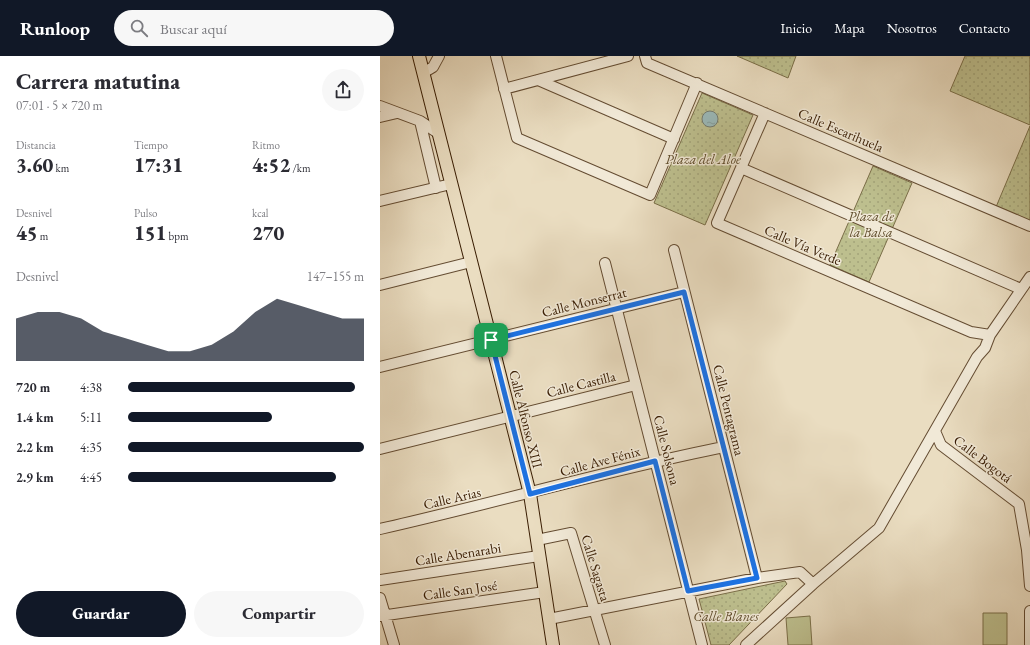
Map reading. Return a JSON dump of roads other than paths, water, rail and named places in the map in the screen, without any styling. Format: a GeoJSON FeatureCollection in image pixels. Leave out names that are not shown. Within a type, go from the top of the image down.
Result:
{"type":"FeatureCollection","features":[{"type":"Feature","properties":{"kind":"main road","name":"Calle Alfonso XIII"},"geometry":{"type":"LineString","coordinates":[[419,56],[530,494],[553,645]]}},
{"type":"Feature","properties":{"kind":"street"},"geometry":{"type":"LineString","coordinates":[[423,73],[433,67],[439,56]]}},
{"type":"Feature","properties":{"kind":"street"},"geometry":{"type":"LineString","coordinates":[[496,56],[517,138],[650,196],[697,83]]}},
{"type":"Feature","properties":{"kind":"street"},"geometry":{"type":"LineString","coordinates":[[504,89],[628,56]]}},
{"type":"Feature","properties":{"kind":"street","name":"Calle Escarihuela"},"geometry":{"type":"LineString","coordinates":[[645,56],[647,63],[1030,226]]}},
{"type":"Feature","properties":{"kind":"street"},"geometry":{"type":"LineString","coordinates":[[538,80],[674,139]]}},
{"type":"Feature","properties":{"kind":"street"},"geometry":{"type":"LineString","coordinates":[[380,106],[420,121],[438,132]]}},
{"type":"Feature","properties":{"kind":"street"},"geometry":{"type":"LineString","coordinates":[[380,117],[397,113]]}},
{"type":"Feature","properties":{"kind":"street","name":"Calle Vía Verde"},"geometry":{"type":"LineString","coordinates":[[765,113],[717,223],[971,332],[990,335]]}},
{"type":"Feature","properties":{"kind":"street"},"geometry":{"type":"LineString","coordinates":[[420,121],[436,188]]}},
{"type":"Feature","properties":{"kind":"street"},"geometry":{"type":"LineString","coordinates":[[741,168],[1021,288]]}},
{"type":"Feature","properties":{"kind":"street"},"geometry":{"type":"LineString","coordinates":[[380,201],[452,184]]}},
{"type":"Feature","properties":{"kind":"street","name":"Calle Pentagrama"},"geometry":{"type":"LineString","coordinates":[[674,250],[757,578]]}},
{"type":"Feature","properties":{"kind":"street"},"geometry":{"type":"LineString","coordinates":[[380,285],[471,262]]}},
{"type":"Feature","properties":{"kind":"street","name":"Calle Solsona"},"geometry":{"type":"LineString","coordinates":[[605,263],[702,645]]}},
{"type":"Feature","properties":{"kind":"street"},"geometry":{"type":"LineString","coordinates":[[747,644],[813,584],[879,528],[977,357],[985,348],[990,335],[1030,277]]}},
{"type":"Feature","properties":{"kind":"street","name":"Calle Monserrat"},"geometry":{"type":"LineString","coordinates":[[380,367],[684,292]]}},
{"type":"Feature","properties":{"kind":"street","name":"Calle Castilla"},"geometry":{"type":"LineString","coordinates":[[380,449],[636,385]]}},
{"type":"Feature","properties":{"kind":"street"},"geometry":{"type":"LineString","coordinates":[[926,445],[941,445],[935,430]]}},
{"type":"Feature","properties":{"kind":"street","name":"Calle Bogotá"},"geometry":{"type":"LineString","coordinates":[[941,445],[1030,511]]}},
{"type":"Feature","properties":{"kind":"street","name":"Calle Ave Fénix"},"geometry":{"type":"LineString","coordinates":[[530,494],[655,461],[724,447]]}},
{"type":"Feature","properties":{"kind":"street","name":"Calle Arias"},"geometry":{"type":"LineString","coordinates":[[380,527],[530,494]]}},
{"type":"Feature","properties":{"kind":"street"},"geometry":{"type":"LineString","coordinates":[[1019,504],[1027,550],[1030,586]]}},
{"type":"Feature","properties":{"kind":"street","name":"Calle Sagasta"},"geometry":{"type":"LineString","coordinates":[[537,540],[571,533],[605,645]]}},
{"type":"Feature","properties":{"kind":"street","name":"Calle Abenarabi"},"geometry":{"type":"LineString","coordinates":[[380,580],[539,556]]}},
{"type":"Feature","properties":{"kind":"street"},"geometry":{"type":"LineString","coordinates":[[549,619],[757,578],[800,572],[813,584]]}},
{"type":"Feature","properties":{"kind":"street","name":"Calle San José"},"geometry":{"type":"LineString","coordinates":[[383,616],[545,592]]}},
{"type":"Feature","properties":{"kind":"street"},"geometry":{"type":"LineString","coordinates":[[380,598],[383,616],[394,645]]}},
{"type":"Feature","properties":{"kind":"street"},"geometry":{"type":"LineString","coordinates":[[1030,611],[1030,645]]}},
{"type":"Feature","properties":{"kind":"water"},"geometry":{"type":"Polygon","coordinates":[[[710,111],[716,113],[718,119],[716,125],[710,127],[704,125],[702,119],[704,113],[710,111]]]}},
{"type":"Feature","properties":{"kind":"park label","name":"Plaza del Aloe"},"geometry":{"type":"Point","coordinates":[703,159]}},
{"type":"Feature","properties":{"kind":"park label","name":"Plaza de la Balsa"},"geometry":{"type":"Point","coordinates":[871,224]}},
{"type":"Feature","properties":{"kind":"park label","name":"Calle Blanes"},"geometry":{"type":"Point","coordinates":[726,616]}}]}
